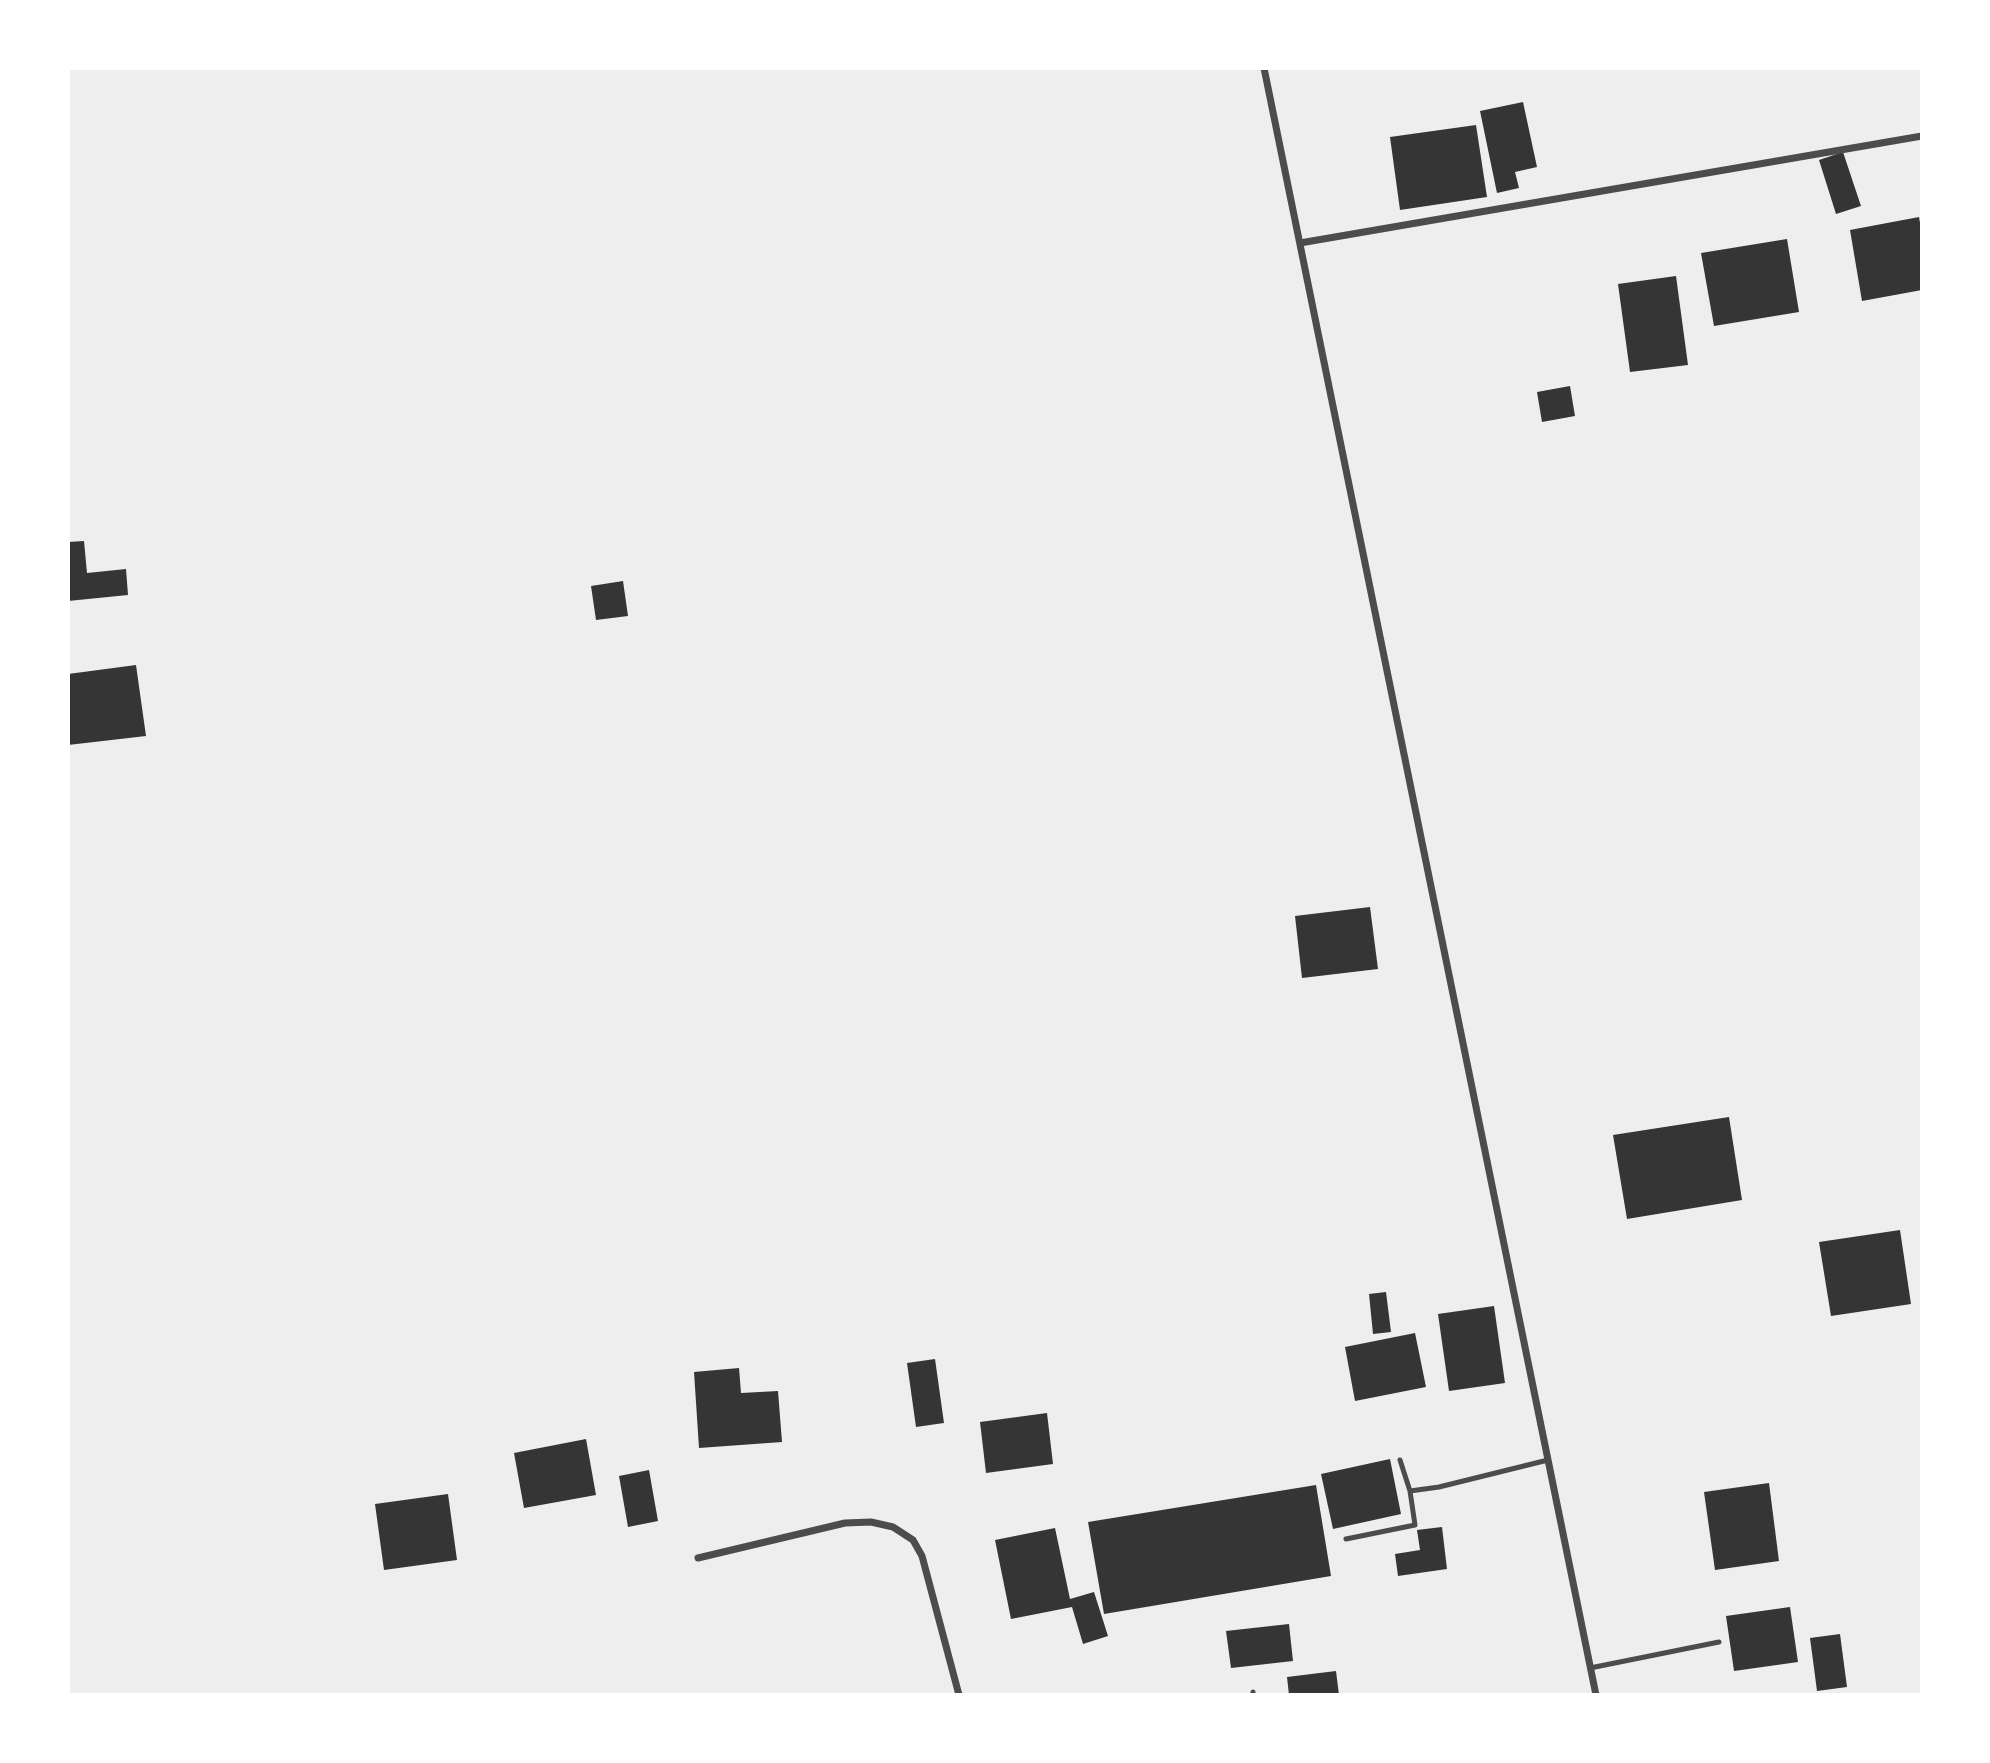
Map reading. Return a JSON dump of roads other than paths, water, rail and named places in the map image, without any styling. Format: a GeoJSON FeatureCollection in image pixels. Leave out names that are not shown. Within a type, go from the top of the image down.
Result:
{"type":"FeatureCollection","features":[{"type":"Feature","properties":{"kind":"street"},"geometry":{"type":"LineString","coordinates":[[1264,68],[1596,1695]]}},
{"type":"Feature","properties":{"kind":"street"},"geometry":{"type":"LineString","coordinates":[[1300,243],[1922,136]]}},
{"type":"Feature","properties":{"kind":"street"},"geometry":{"type":"LineString","coordinates":[[698,1558],[845,1523],[871,1522],[893,1527],[913,1540],[922,1556],[958,1695]]}},
{"type":"Feature","properties":{"kind":"lane"},"geometry":{"type":"LineString","coordinates":[[1346,1539],[1415,1525],[1410,1492],[1400,1460]]}},
{"type":"Feature","properties":{"kind":"lane"},"geometry":{"type":"LineString","coordinates":[[1410,1492],[1548,1460]]}},
{"type":"Feature","properties":{"kind":"lane"},"geometry":{"type":"LineString","coordinates":[[1590,1668],[1719,1642]]}}]}
